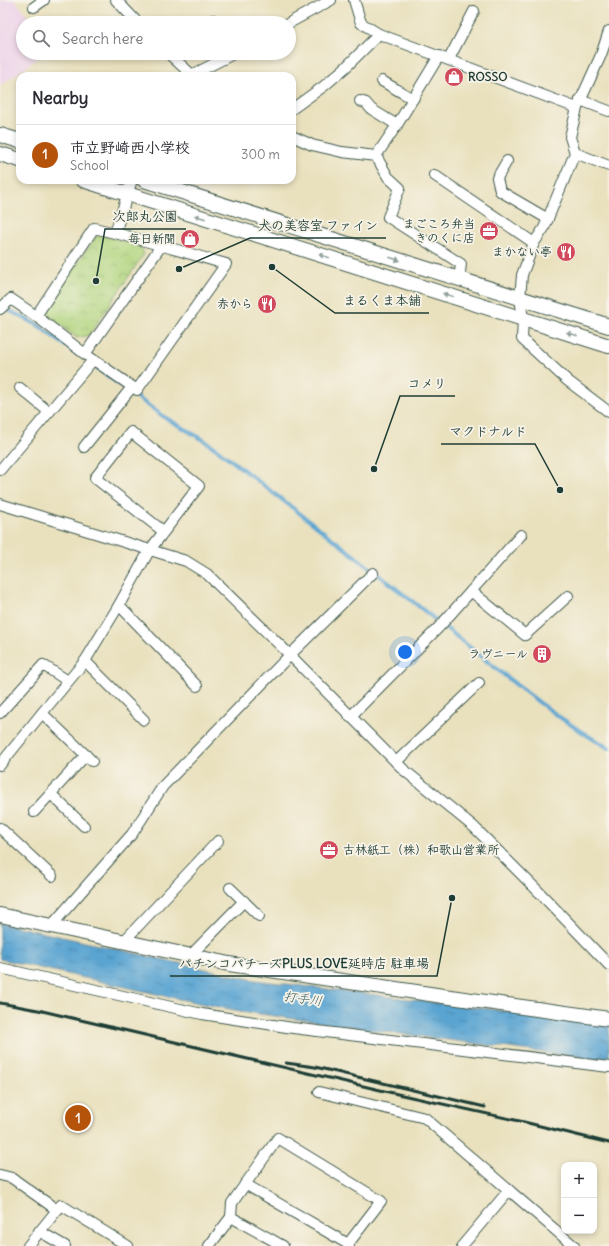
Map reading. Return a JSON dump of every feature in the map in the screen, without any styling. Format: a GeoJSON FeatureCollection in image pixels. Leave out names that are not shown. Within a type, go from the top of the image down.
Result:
{"type":"FeatureCollection","features":[{"type":"Feature","properties":{"kind":"street"},"geometry":{"type":"LineString","coordinates":[[34,7],[44,0]]}},
{"type":"Feature","properties":{"kind":"street"},"geometry":{"type":"LineString","coordinates":[[116,0],[131,16]]}},
{"type":"Feature","properties":{"kind":"street"},"geometry":{"type":"LineString","coordinates":[[296,19],[331,0]]}},
{"type":"Feature","properties":{"kind":"street"},"geometry":{"type":"LineString","coordinates":[[354,0],[361,23],[380,34],[579,104],[609,111]]}},
{"type":"Feature","properties":{"kind":"street"},"geometry":{"type":"LineString","coordinates":[[449,59],[474,11]]}},
{"type":"Feature","properties":{"kind":"street"},"geometry":{"type":"LineString","coordinates":[[609,31],[601,55],[579,104],[570,137],[575,152],[548,219],[534,243],[522,275],[520,298],[523,319],[522,339],[568,382],[609,412]]}},
{"type":"Feature","properties":{"kind":"street"},"geometry":{"type":"LineString","coordinates":[[296,106],[324,86],[380,34]]}},
{"type":"Feature","properties":{"kind":"street"},"geometry":{"type":"LineString","coordinates":[[376,156],[397,125],[439,56]]}},
{"type":"Feature","properties":{"kind":"street"},"geometry":{"type":"LineString","coordinates":[[176,60],[190,72]]}},
{"type":"Feature","properties":{"kind":"street"},"geometry":{"type":"LineString","coordinates":[[199,72],[221,60]]}},
{"type":"Feature","properties":{"kind":"street"},"geometry":{"type":"LineString","coordinates":[[382,81],[413,99]]}},
{"type":"Feature","properties":{"kind":"street"},"geometry":{"type":"LineString","coordinates":[[360,101],[366,103],[371,109],[397,125]]}},
{"type":"Feature","properties":{"kind":"street"},"geometry":{"type":"LineString","coordinates":[[0,135],[16,140]]}},
{"type":"Feature","properties":{"kind":"street"},"geometry":{"type":"LineString","coordinates":[[296,138],[312,145],[342,152],[376,156]]}},
{"type":"Feature","properties":{"kind":"street"},"geometry":{"type":"LineString","coordinates":[[575,152],[609,166]]}},
{"type":"Feature","properties":{"kind":"street"},"geometry":{"type":"LineString","coordinates":[[0,154],[16,159]]}},
{"type":"Feature","properties":{"kind":"street"},"geometry":{"type":"LineString","coordinates":[[376,156],[388,177],[400,188],[388,217],[461,264],[460,280]]}},
{"type":"Feature","properties":{"kind":"street"},"geometry":{"type":"LineString","coordinates":[[507,161],[497,178],[500,191],[548,219]]}},
{"type":"Feature","properties":{"kind":"street"},"geometry":{"type":"LineString","coordinates":[[434,175],[534,243]]}},
{"type":"Feature","properties":{"kind":"street"},"geometry":{"type":"LineString","coordinates":[[96,184],[609,346]]}},
{"type":"Feature","properties":{"kind":"street"},"geometry":{"type":"LineString","coordinates":[[115,233],[131,184]]}},
{"type":"Feature","properties":{"kind":"street"},"geometry":{"type":"LineString","coordinates":[[157,184],[609,326]]}},
{"type":"Feature","properties":{"kind":"street"},"geometry":{"type":"LineString","coordinates":[[3,307],[11,299],[36,316],[89,360],[129,390],[137,390],[226,264],[94,228],[36,316]]}},
{"type":"Feature","properties":{"kind":"street"},"geometry":{"type":"LineString","coordinates":[[0,470],[49,412],[89,360],[161,246]]}},
{"type":"Feature","properties":{"kind":"street"},"geometry":{"type":"LineString","coordinates":[[371,271],[376,253]]}},
{"type":"Feature","properties":{"kind":"street"},"geometry":{"type":"LineString","coordinates":[[20,388],[49,412]]}},
{"type":"Feature","properties":{"kind":"street"},"geometry":{"type":"LineString","coordinates":[[84,447],[129,390]]}},
{"type":"Feature","properties":{"kind":"street"},"geometry":{"type":"LineString","coordinates":[[0,765],[85,661],[119,605],[149,551],[199,486],[131,432],[95,478],[163,531]]}},
{"type":"Feature","properties":{"kind":"street"},"geometry":{"type":"LineString","coordinates":[[0,504],[149,551],[186,561],[207,574],[404,770],[474,827],[609,965]]}},
{"type":"Feature","properties":{"kind":"street"},"geometry":{"type":"LineString","coordinates":[[350,716],[440,626],[521,536]]}},
{"type":"Feature","properties":{"kind":"street"},"geometry":{"type":"LineString","coordinates":[[52,925],[132,834],[163,786],[290,655],[373,574]]}},
{"type":"Feature","properties":{"kind":"street"},"geometry":{"type":"LineString","coordinates":[[471,592],[524,635],[568,596]]}},
{"type":"Feature","properties":{"kind":"street"},"geometry":{"type":"LineString","coordinates":[[119,605],[197,686]]}},
{"type":"Feature","properties":{"kind":"street"},"geometry":{"type":"LineString","coordinates":[[85,661],[144,720]]}},
{"type":"Feature","properties":{"kind":"street"},"geometry":{"type":"LineString","coordinates":[[0,712],[43,665],[68,681]]}},
{"type":"Feature","properties":{"kind":"street"},"geometry":{"type":"LineString","coordinates":[[396,762],[479,683]]}},
{"type":"Feature","properties":{"kind":"street"},"geometry":{"type":"LineString","coordinates":[[34,812],[89,758],[42,712]]}},
{"type":"Feature","properties":{"kind":"street"},"geometry":{"type":"LineString","coordinates":[[51,794],[84,826]]}},
{"type":"Feature","properties":{"kind":"street"},"geometry":{"type":"LineString","coordinates":[[0,828],[52,876]]}},
{"type":"Feature","properties":{"kind":"street"},"geometry":{"type":"LineString","coordinates":[[124,941],[218,841]]}},
{"type":"Feature","properties":{"kind":"street"},"geometry":{"type":"LineString","coordinates":[[230,888],[259,916]]}},
{"type":"Feature","properties":{"kind":"street"},"geometry":{"type":"LineString","coordinates":[[190,956],[244,901]]}},
{"type":"Feature","properties":{"kind":"street"},"geometry":{"type":"LineString","coordinates":[[0,915],[244,967],[609,1019]]}},
{"type":"Feature","properties":{"kind":"street"},"geometry":{"type":"LineString","coordinates":[[0,968],[202,1014],[263,1024],[609,1067]]}},
{"type":"Feature","properties":{"kind":"street"},"geometry":{"type":"LineString","coordinates":[[319,1092],[425,1118],[574,1246]]}},
{"type":"Feature","properties":{"kind":"street"},"geometry":{"type":"LineString","coordinates":[[209,1246],[231,1217],[232,1203],[245,1184],[278,1138],[381,1201],[348,1245],[245,1184]]}},
{"type":"Feature","properties":{"kind":"street"},"geometry":{"type":"LineString","coordinates":[[0,1175],[12,1178],[57,1210]]}},
{"type":"Feature","properties":{"kind":"street"},"geometry":{"type":"LineString","coordinates":[[462,1246],[509,1190]]}},
{"type":"Feature","properties":{"kind":"street"},"geometry":{"type":"LineString","coordinates":[[28,1246],[61,1205],[128,1246]]}},
{"type":"Feature","properties":{"kind":"street"},"geometry":{"type":"LineString","coordinates":[[231,1217],[283,1246]]}},
{"type":"Feature","properties":{"kind":"street"},"geometry":{"type":"LineString","coordinates":[[39,1231],[65,1246]]}},
{"type":"Feature","properties":{"kind":"shaded area"},"geometry":{"type":"Polygon","coordinates":[[[0,0],[15,0],[27,16],[16,16],[16,60],[35,60],[19,72],[16,72],[16,74],[0,86],[0,0]]]}},
{"type":"Feature","properties":{"kind":"green space"},"geometry":{"type":"Polygon","coordinates":[[[102,235],[140,246],[144,254],[89,335],[77,338],[49,316],[47,307],[96,237],[102,235]]]}},
{"type":"Feature","properties":{"kind":"water","name":"打手川"},"geometry":{"type":"Polygon","coordinates":[[[0,923],[254,980],[609,1024],[609,1061],[240,1011],[0,959],[0,923]]]}},
{"type":"Feature","properties":{"kind":"waterway"},"geometry":{"type":"LineString","coordinates":[[2,307],[36,324],[77,354]]}},
{"type":"Feature","properties":{"kind":"waterway"},"geometry":{"type":"LineString","coordinates":[[93,365],[164,417],[218,450],[383,578],[521,688],[564,720],[609,748]]}},
{"type":"Feature","properties":{"kind":"railway"},"geometry":{"type":"LineString","coordinates":[[0,1003],[38,1010],[609,1143]]}},
{"type":"Feature","properties":{"kind":"railway"},"geometry":{"type":"LineString","coordinates":[[286,1063],[315,1067],[485,1107]]}},
{"type":"Feature","properties":{"kind":"place","name":"ROSSO"},"geometry":{"type":"Point","coordinates":[454,77]}},
{"type":"Feature","properties":{"kind":"place","name":"まごころ弁当 きのくに店"},"geometry":{"type":"Point","coordinates":[489,231]}},
{"type":"Feature","properties":{"kind":"place","name":"毎日新聞"},"geometry":{"type":"Point","coordinates":[190,239]}},
{"type":"Feature","properties":{"kind":"place","name":"まかない亭"},"geometry":{"type":"Point","coordinates":[566,252]}},
{"type":"Feature","properties":{"kind":"place","name":"まるくま本舗"},"geometry":{"type":"Point","coordinates":[272,267]}},
{"type":"Feature","properties":{"kind":"place","name":"犬の美容室 ファイン"},"geometry":{"type":"Point","coordinates":[179,269]}},
{"type":"Feature","properties":{"kind":"place","name":"次郎丸公園"},"geometry":{"type":"Point","coordinates":[96,281]}},
{"type":"Feature","properties":{"kind":"place","name":"赤から"},"geometry":{"type":"Point","coordinates":[267,304]}},
{"type":"Feature","properties":{"kind":"place","name":"コメリ"},"geometry":{"type":"Point","coordinates":[374,469]}},
{"type":"Feature","properties":{"kind":"place","name":"マクドナルド"},"geometry":{"type":"Point","coordinates":[560,490]}},
{"type":"Feature","properties":{"kind":"place","name":"ラヴニール"},"geometry":{"type":"Point","coordinates":[542,654]}},
{"type":"Feature","properties":{"kind":"place","name":"古林紙工（株）和歌山営業所"},"geometry":{"type":"Point","coordinates":[329,850]}},
{"type":"Feature","properties":{"kind":"place","name":"パチンコパチーズPLUS LOVE延時店 駐車場"},"geometry":{"type":"Point","coordinates":[452,898]}},
{"type":"Feature","properties":{"kind":"place","name":"市立野崎西小学校"},"geometry":{"type":"Point","coordinates":[78,1118]}}]}
